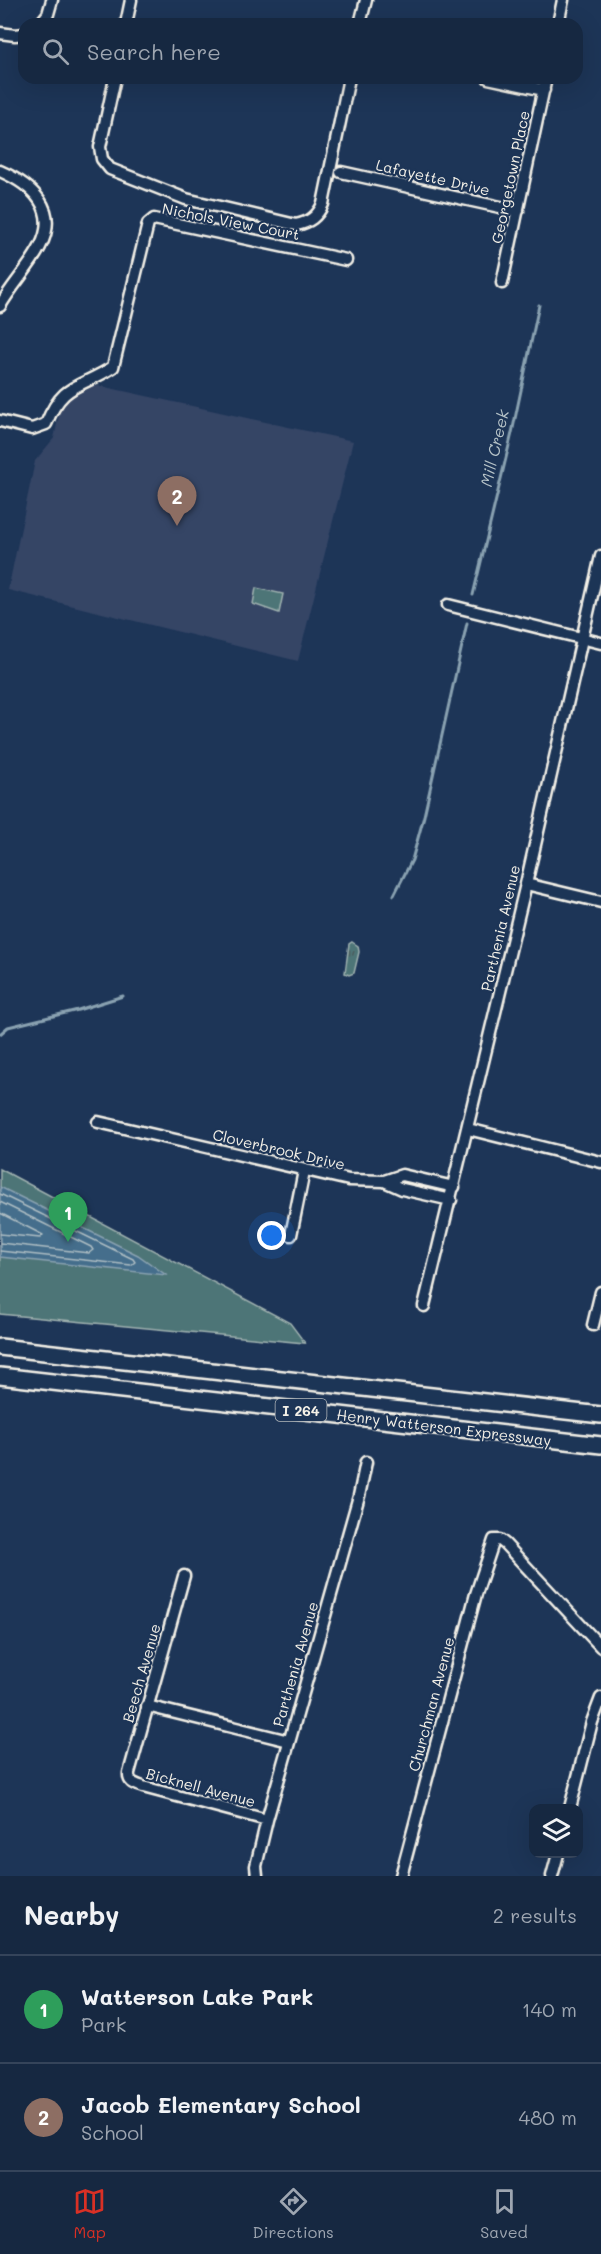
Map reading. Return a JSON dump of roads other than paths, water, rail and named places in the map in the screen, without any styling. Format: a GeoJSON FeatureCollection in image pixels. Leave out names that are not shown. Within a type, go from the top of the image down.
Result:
{"type":"FeatureCollection","features":[{"type":"Feature","properties":{"kind":"highway","name":"Henry Watterson Expressway"},"geometry":{"type":"LineString","coordinates":[[0,1347],[601,1415]]}},
{"type":"Feature","properties":{"kind":"highway","name":"Henry Watterson Expressway"},"geometry":{"type":"LineString","coordinates":[[0,1376],[601,1445]]}},
{"type":"Feature","properties":{"kind":"street"},"geometry":{"type":"LineString","coordinates":[[45,18],[52,0]]}},
{"type":"Feature","properties":{"kind":"street"},"geometry":{"type":"LineString","coordinates":[[127,18],[131,0]]}},
{"type":"Feature","properties":{"kind":"street"},"geometry":{"type":"LineString","coordinates":[[362,18],[366,0]]}},
{"type":"Feature","properties":{"kind":"street"},"geometry":{"type":"LineString","coordinates":[[559,18],[563,0]]}},
{"type":"Feature","properties":{"kind":"street"},"geometry":{"type":"LineString","coordinates":[[0,33],[18,34]]}},
{"type":"Feature","properties":{"kind":"street"},"geometry":{"type":"LineString","coordinates":[[114,84],[100,147],[102,159],[110,169],[186,199],[296,225],[307,223],[318,215],[323,204],[348,84]]}},
{"type":"Feature","properties":{"kind":"street"},"geometry":{"type":"LineString","coordinates":[[516,84],[544,90]]}},
{"type":"Feature","properties":{"kind":"street","name":"Georgetown Place"},"geometry":{"type":"LineString","coordinates":[[502,283],[545,84]]}},
{"type":"Feature","properties":{"kind":"street"},"geometry":{"type":"LineString","coordinates":[[0,171],[18,179],[36,193],[46,223],[41,246],[0,306]]}},
{"type":"Feature","properties":{"kind":"street","name":"Lafayette Drive"},"geometry":{"type":"LineString","coordinates":[[341,172],[518,211]]}},
{"type":"Feature","properties":{"kind":"street","name":"Nichols View Court"},"geometry":{"type":"LineString","coordinates":[[0,421],[32,429],[46,424],[54,404],[68,389],[93,380],[113,367],[148,225],[154,219],[346,261]]}},
{"type":"Feature","properties":{"kind":"street","name":"Parthenia Avenue"},"geometry":{"type":"LineString","coordinates":[[424,1306],[526,884],[601,556]]}},
{"type":"Feature","properties":{"kind":"street"},"geometry":{"type":"LineString","coordinates":[[448,605],[601,643]]}},
{"type":"Feature","properties":{"kind":"street"},"geometry":{"type":"LineString","coordinates":[[526,884],[601,902]]}},
{"type":"Feature","properties":{"kind":"street","name":"Cloverbrook Drive"},"geometry":{"type":"LineString","coordinates":[[98,1122],[349,1180],[384,1181],[402,1175],[454,1187]]}},
{"type":"Feature","properties":{"kind":"street"},"geometry":{"type":"LineString","coordinates":[[468,1129],[601,1162]]}},
{"type":"Feature","properties":{"kind":"street"},"geometry":{"type":"LineString","coordinates":[[291,1235],[304,1171]]}},
{"type":"Feature","properties":{"kind":"street"},"geometry":{"type":"LineString","coordinates":[[384,1181],[402,1189],[451,1200]]}},
{"type":"Feature","properties":{"kind":"street"},"geometry":{"type":"LineString","coordinates":[[593,1325],[601,1292]]}},
{"type":"Feature","properties":{"kind":"street","name":"Parthenia Avenue"},"geometry":{"type":"LineString","coordinates":[[256,1875],[267,1820],[359,1496],[366,1462]]}},
{"type":"Feature","properties":{"kind":"street","name":"Churchman Avenue"},"geometry":{"type":"LineString","coordinates":[[401,1876],[476,1594],[494,1540],[500,1540],[505,1544],[601,1647]]}},
{"type":"Feature","properties":{"kind":"street","name":"Beech Avenue"},"geometry":{"type":"LineString","coordinates":[[129,1779],[184,1576]]}},
{"type":"Feature","properties":{"kind":"street"},"geometry":{"type":"LineString","coordinates":[[571,1804],[592,1722],[601,1698]]}},
{"type":"Feature","properties":{"kind":"street"},"geometry":{"type":"LineString","coordinates":[[147,1706],[289,1741]]}},
{"type":"Feature","properties":{"kind":"street","name":"Bicknell Avenue"},"geometry":{"type":"LineString","coordinates":[[129,1779],[132,1783],[143,1787],[267,1820]]}},
{"type":"Feature","properties":{"kind":"street"},"geometry":{"type":"LineString","coordinates":[[552,1876],[557,1858]]}},
{"type":"Feature","properties":{"kind":"water"},"geometry":{"type":"Polygon","coordinates":[[[0,1187],[138,1255],[166,1275],[0,1257],[0,1187]]]}},
{"type":"Feature","properties":{"kind":"waterway","name":"Mill Creek"},"geometry":{"type":"LineString","coordinates":[[473,595],[512,433],[539,305]]}},
{"type":"Feature","properties":{"kind":"waterway","name":"Mill Creek"},"geometry":{"type":"LineString","coordinates":[[394,895],[412,860],[424,816],[467,623]]}},
{"type":"Feature","properties":{"kind":"waterway","name":"Mill Creek"},"geometry":{"type":"LineString","coordinates":[[0,1034],[8,1027],[78,1010],[123,996]]}},
{"type":"Feature","properties":{"kind":"place","name":"Jacob Elementary School"},"geometry":{"type":"Point","coordinates":[177,526]}},
{"type":"Feature","properties":{"kind":"place","name":"Watterson Lake Park"},"geometry":{"type":"Point","coordinates":[68,1242]}}]}
